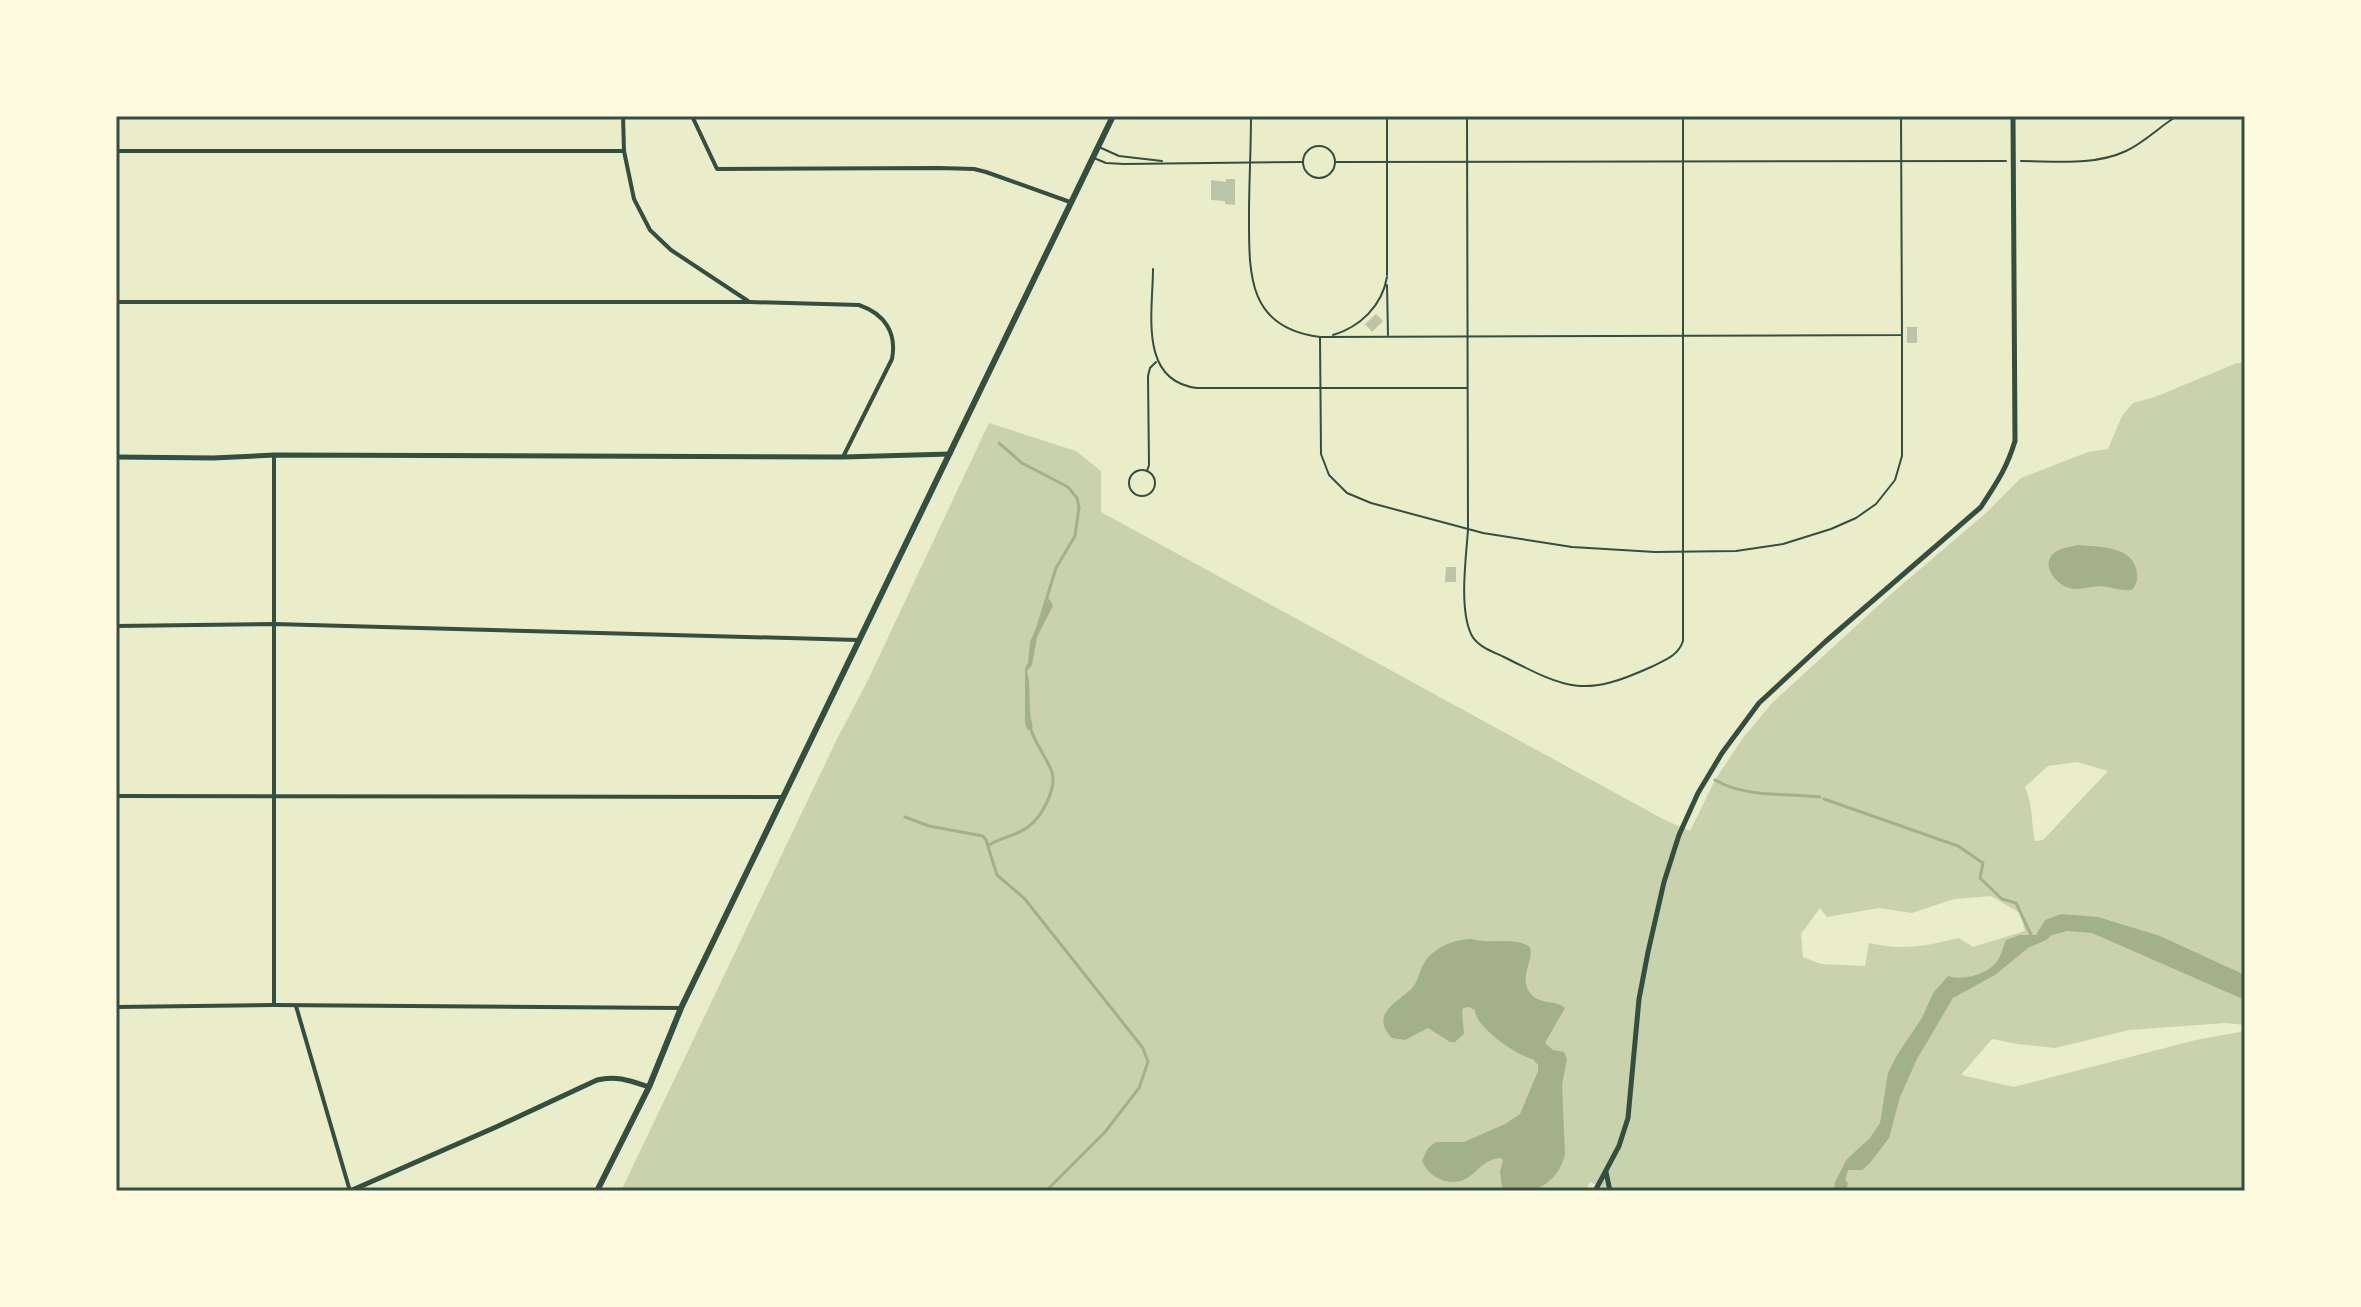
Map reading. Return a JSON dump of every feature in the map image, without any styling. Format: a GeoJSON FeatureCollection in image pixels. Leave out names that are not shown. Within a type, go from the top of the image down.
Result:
{"type":"FeatureCollection","features":[{"type":"Feature","properties":{"kind":"main road"},"geometry":{"type":"LineString","coordinates":[[597,1191],[649,1087],[681,1008],[1113,116]]}},
{"type":"Feature","properties":{"kind":"street"},"geometry":{"type":"LineString","coordinates":[[623,116],[624,151],[634,199],[650,230],[671,250],[750,302]]}},
{"type":"Feature","properties":{"kind":"street"},"geometry":{"type":"LineString","coordinates":[[692,116],[717,169],[974,169],[1071,202]]}},
{"type":"Feature","properties":{"kind":"street"},"geometry":{"type":"LineString","coordinates":[[1595,1191],[1619,1146],[1628,1118],[1639,999],[1664,882],[1679,835],[1698,793],[1722,753],[1759,703],[1981,507],[1995,489],[2006,466],[2015,441],[2013,116]]}},
{"type":"Feature","properties":{"kind":"street"},"geometry":{"type":"LineString","coordinates":[[116,151],[624,151]]}},
{"type":"Feature","properties":{"kind":"street"},"geometry":{"type":"LineString","coordinates":[[116,302],[750,302],[859,305],[872,309],[885,320],[893,335],[894,348],[892,359],[843,457]]}},
{"type":"Feature","properties":{"kind":"street"},"geometry":{"type":"LineString","coordinates":[[116,457],[843,457],[950,454]]}},
{"type":"Feature","properties":{"kind":"street"},"geometry":{"type":"LineString","coordinates":[[274,455],[274,1005]]}},
{"type":"Feature","properties":{"kind":"street"},"geometry":{"type":"LineString","coordinates":[[116,626],[274,624],[858,640]]}},
{"type":"Feature","properties":{"kind":"street"},"geometry":{"type":"LineString","coordinates":[[116,796],[783,797]]}},
{"type":"Feature","properties":{"kind":"street"},"geometry":{"type":"LineString","coordinates":[[296,1006],[350,1191],[597,1080],[610,1076],[649,1087]]}},
{"type":"Feature","properties":{"kind":"street"},"geometry":{"type":"LineString","coordinates":[[116,1007],[681,1008]]}},
{"type":"Feature","properties":{"kind":"street"},"geometry":{"type":"LineString","coordinates":[[1606,1171],[1610,1191]]}},
{"type":"Feature","properties":{"kind":"lane"},"geometry":{"type":"LineString","coordinates":[[1251,116],[1249,253],[1255,291],[1268,313],[1284,326],[1301,333],[1320,337],[1902,335]]}},
{"type":"Feature","properties":{"kind":"lane"},"geometry":{"type":"LineString","coordinates":[[1387,116],[1388,336]]}},
{"type":"Feature","properties":{"kind":"lane"},"geometry":{"type":"LineString","coordinates":[[1467,116],[1468,530],[1465,598],[1468,623],[1473,637],[1482,646],[1545,678],[1574,686],[1615,682],[1671,657],[1678,652],[1684,636],[1683,116]]}},
{"type":"Feature","properties":{"kind":"lane"},"geometry":{"type":"LineString","coordinates":[[1320,337],[1321,454],[1326,470],[1337,485],[1361,500],[1468,530],[1572,547],[1632,551],[1751,550],[1798,541],[1831,529],[1856,518],[1884,497],[1895,480],[1902,456],[1901,116]]}},
{"type":"Feature","properties":{"kind":"lane"},"geometry":{"type":"LineString","coordinates":[[2021,161],[2113,157],[2138,144],[2177,116]]}},
{"type":"Feature","properties":{"kind":"lane"},"geometry":{"type":"LineString","coordinates":[[1098,146],[1119,156],[1167,162]]}},
{"type":"Feature","properties":{"kind":"lane"},"geometry":{"type":"LineString","coordinates":[[1319,146],[1331,151],[1336,162],[1331,174],[1319,178],[1308,173],[1303,162],[1308,151],[1319,146]]}},
{"type":"Feature","properties":{"kind":"lane"},"geometry":{"type":"LineString","coordinates":[[1093,157],[1106,163],[1303,162]]}},
{"type":"Feature","properties":{"kind":"lane"},"geometry":{"type":"LineString","coordinates":[[1336,162],[2006,161]]}},
{"type":"Feature","properties":{"kind":"lane"},"geometry":{"type":"LineString","coordinates":[[1153,269],[1153,344],[1157,362],[1171,378],[1190,387],[1467,388]]}},
{"type":"Feature","properties":{"kind":"lane"},"geometry":{"type":"LineString","coordinates":[[1320,337],[1340,333],[1365,317],[1381,298],[1387,277]]}},
{"type":"Feature","properties":{"kind":"lane"},"geometry":{"type":"LineString","coordinates":[[1147,471],[1148,376],[1150,368],[1157,362]]}},
{"type":"Feature","properties":{"kind":"lane"},"geometry":{"type":"LineString","coordinates":[[1136,471],[1147,471],[1154,477],[1154,487],[1148,494],[1138,495],[1130,488],[1129,478],[1136,471]]}},
{"type":"Feature","properties":{"kind":"shaded area"},"geometry":{"type":"Polygon","coordinates":[[[2237,363],[2245,363],[2245,1025],[2226,1023],[2129,1030],[2055,1048],[1992,1039],[1961,1075],[2014,1087],[2196,1040],[2245,1031],[2245,1191],[1610,1191],[1590,1182],[1585,1191],[621,1191],[989,423],[1076,451],[1101,471],[1101,512],[1690,831],[1715,780],[1743,738],[1772,703],[1891,594],[1986,513],[2021,478],[2088,452],[2108,449],[2122,416],[2133,403],[2237,363]],[[2077,762],[2048,766],[2025,787],[2035,841],[2043,840],[2108,771],[2077,762]],[[1991,896],[1954,899],[1912,913],[1879,908],[1827,917],[1820,908],[1801,934],[1803,957],[1821,964],[1865,966],[1869,943],[1914,946],[1959,938],[1973,947],[2025,931],[2020,913],[1991,896]]]}},
{"type":"Feature","properties":{"kind":"shaded area"},"geometry":{"type":"Polygon","coordinates":[[[2077,545],[2113,549],[2129,557],[2137,575],[2132,590],[2100,586],[2073,589],[2059,583],[2049,569],[2050,559],[2058,550],[2077,545]]]}},
{"type":"Feature","properties":{"kind":"shaded area"},"geometry":{"type":"Polygon","coordinates":[[[1049,598],[1053,606],[1037,637],[1032,665],[1027,671],[1033,727],[1028,730],[1025,724],[1025,668],[1030,642],[1049,598]]]}},
{"type":"Feature","properties":{"kind":"shaded area"},"geometry":{"type":"Polygon","coordinates":[[[2061,914],[2098,917],[2160,936],[2245,975],[2245,1000],[2092,933],[2067,931],[2052,935],[2028,948],[1995,975],[1953,998],[1917,1059],[1900,1097],[1889,1138],[1862,1170],[1848,1170],[1845,1189],[1834,1191],[1835,1182],[1847,1159],[1869,1139],[1880,1123],[1888,1073],[1922,1018],[1933,993],[1948,976],[1966,977],[1989,969],[1998,960],[2006,940],[2020,935],[2036,935],[2045,920],[2061,914]]]}},
{"type":"Feature","properties":{"kind":"shaded area"},"geometry":{"type":"Polygon","coordinates":[[[1472,939],[1516,942],[1530,947],[1526,977],[1529,991],[1538,999],[1565,1008],[1545,1043],[1553,1050],[1564,1052],[1567,1059],[1562,1085],[1565,1154],[1550,1181],[1529,1190],[1511,1191],[1502,1187],[1501,1158],[1490,1160],[1467,1178],[1454,1182],[1441,1180],[1422,1161],[1428,1148],[1436,1142],[1464,1142],[1520,1114],[1538,1071],[1533,1059],[1498,1040],[1482,1024],[1475,1010],[1469,1007],[1463,1008],[1462,1012],[1464,1034],[1455,1042],[1428,1028],[1405,1040],[1392,1038],[1383,1022],[1388,1009],[1414,986],[1423,965],[1432,954],[1451,943],[1472,939]]]}},
{"type":"Feature","properties":{"kind":"building"},"geometry":{"type":"Polygon","coordinates":[[[1226,179],[1235,179],[1235,205],[1211,200],[1211,180],[1226,182],[1226,179]]]}},
{"type":"Feature","properties":{"kind":"building"},"geometry":{"type":"Polygon","coordinates":[[[1376,314],[1383,321],[1372,332],[1365,324],[1376,314]]]}},
{"type":"Feature","properties":{"kind":"building"},"geometry":{"type":"Polygon","coordinates":[[[1907,327],[1917,327],[1917,343],[1907,343],[1907,327]]]}},
{"type":"Feature","properties":{"kind":"building"},"geometry":{"type":"Polygon","coordinates":[[[1446,567],[1456,567],[1456,582],[1445,582],[1446,567]]]}},
{"type":"Feature","properties":{"kind":"waterway"},"geometry":{"type":"LineString","coordinates":[[999,443],[1022,463],[1068,487],[1077,498],[1079,508],[1075,536],[1056,568],[1036,633]]}},
{"type":"Feature","properties":{"kind":"waterway"},"geometry":{"type":"LineString","coordinates":[[989,845],[1028,827],[1050,794],[1052,772],[1030,727]]}},
{"type":"Feature","properties":{"kind":"waterway"},"geometry":{"type":"LineString","coordinates":[[1715,780],[1740,790],[1820,797]]}},
{"type":"Feature","properties":{"kind":"waterway"},"geometry":{"type":"LineString","coordinates":[[1824,799],[1958,846],[1983,863],[1980,878],[2002,899],[2016,903],[2033,939]]}},
{"type":"Feature","properties":{"kind":"waterway"},"geometry":{"type":"LineString","coordinates":[[905,817],[929,826],[983,836],[997,875],[1024,898],[1143,1048],[1148,1062],[1139,1088],[1105,1132],[1046,1191]]}}]}
